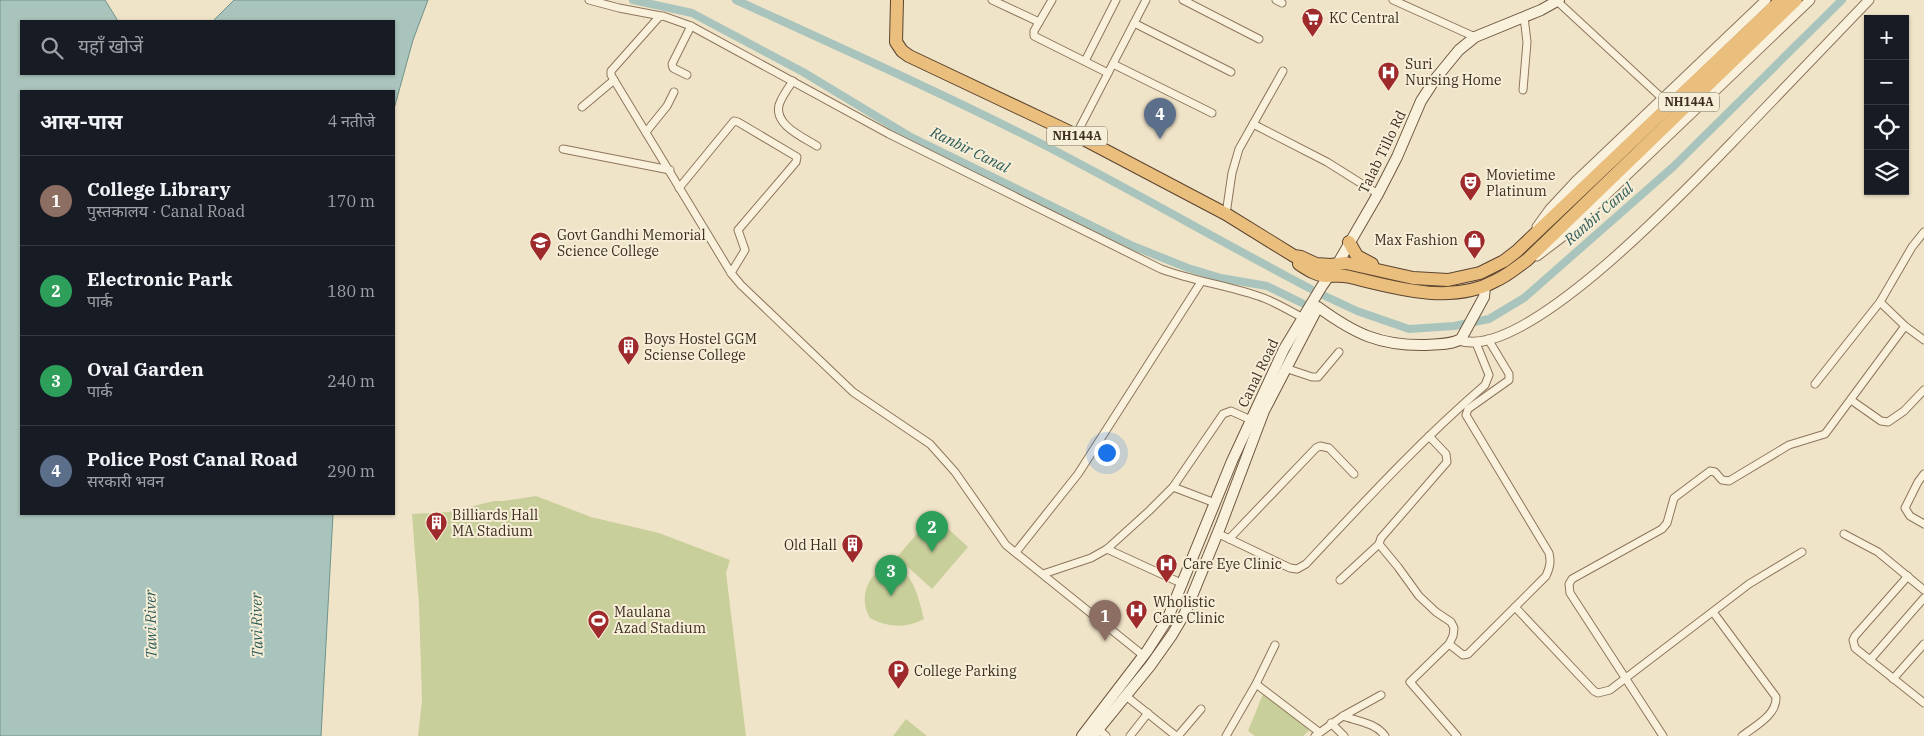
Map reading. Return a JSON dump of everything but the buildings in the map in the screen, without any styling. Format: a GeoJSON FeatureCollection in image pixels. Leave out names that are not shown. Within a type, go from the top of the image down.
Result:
{"type":"FeatureCollection","features":[{"type":"Feature","properties":{"kind":"highway","name":"NH144A"},"geometry":{"type":"LineString","coordinates":[[897,0],[896,42],[902,51],[924,64],[1076,135],[1226,214],[1294,256],[1301,257],[1334,271],[1404,289],[1438,293],[1451,293],[1485,286],[1527,260],[1580,199],[1781,0]]}},
{"type":"Feature","properties":{"kind":"highway","name":"NH144A"},"geometry":{"type":"LineString","coordinates":[[1334,271],[1352,264],[1387,273],[1432,280],[1448,280],[1467,277],[1487,270],[1504,261],[1580,199],[1796,0]]}},
{"type":"Feature","properties":{"kind":"highway"},"geometry":{"type":"LineString","coordinates":[[1349,242],[1357,256],[1387,273]]}},
{"type":"Feature","properties":{"kind":"main road","name":"Talab Tillo Rd"},"geometry":{"type":"LineString","coordinates":[[1334,271],[1397,157],[1421,101],[1436,78],[1459,50],[1475,37],[1558,1]]}},
{"type":"Feature","properties":{"kind":"main road","name":"Canal Road"},"geometry":{"type":"LineString","coordinates":[[1082,736],[1144,656],[1167,620],[1232,461],[1284,349],[1334,271]]}},
{"type":"Feature","properties":{"kind":"main road"},"geometry":{"type":"LineString","coordinates":[[1462,336],[1484,297],[1485,286]]}},
{"type":"Feature","properties":{"kind":"main road","name":"Canal Road"},"geometry":{"type":"LineString","coordinates":[[1099,734],[1180,622],[1218,534],[1264,411],[1318,307],[1348,328],[1374,339],[1390,343],[1439,344],[1462,336]]}},
{"type":"Feature","properties":{"kind":"street"},"geometry":{"type":"LineString","coordinates":[[589,0],[661,16],[691,26],[889,134],[1161,269],[1201,282],[1256,295],[1272,301],[1303,318]]}},
{"type":"Feature","properties":{"kind":"street"},"geometry":{"type":"LineString","coordinates":[[992,0],[1039,22]]}},
{"type":"Feature","properties":{"kind":"street"},"geometry":{"type":"LineString","coordinates":[[1052,0],[1034,31],[1037,38],[1108,73]]}},
{"type":"Feature","properties":{"kind":"street"},"geometry":{"type":"LineString","coordinates":[[1085,62],[1116,0]]}},
{"type":"Feature","properties":{"kind":"street"},"geometry":{"type":"LineString","coordinates":[[1076,135],[1146,0]]}},
{"type":"Feature","properties":{"kind":"street"},"geometry":{"type":"LineString","coordinates":[[1183,0],[1260,39]]}},
{"type":"Feature","properties":{"kind":"street"},"geometry":{"type":"LineString","coordinates":[[1393,0],[1475,37]]}},
{"type":"Feature","properties":{"kind":"street"},"geometry":{"type":"LineString","coordinates":[[1536,234],[1537,226],[1541,220],[1563,195],[1766,0]]}},
{"type":"Feature","properties":{"kind":"street"},"geometry":{"type":"LineString","coordinates":[[1527,260],[1544,252],[1562,237],[1810,0]]}},
{"type":"Feature","properties":{"kind":"street"},"geometry":{"type":"LineString","coordinates":[[1476,343],[1488,340],[1528,322],[1568,296],[1612,260],[1671,204],[1869,0]]}},
{"type":"Feature","properties":{"kind":"street"},"geometry":{"type":"LineString","coordinates":[[1558,1],[1663,99]]}},
{"type":"Feature","properties":{"kind":"street"},"geometry":{"type":"LineString","coordinates":[[661,16],[610,73],[731,272],[741,285],[853,392],[930,444],[956,472],[1006,545],[1144,656]]}},
{"type":"Feature","properties":{"kind":"street"},"geometry":{"type":"LineString","coordinates":[[1523,90],[1527,42],[1524,17]]}},
{"type":"Feature","properties":{"kind":"street"},"geometry":{"type":"LineString","coordinates":[[1134,23],[1231,72]]}},
{"type":"Feature","properties":{"kind":"street"},"geometry":{"type":"LineString","coordinates":[[687,75],[673,68],[672,64],[691,26]]}},
{"type":"Feature","properties":{"kind":"street"},"geometry":{"type":"LineString","coordinates":[[1113,64],[1212,113]]}},
{"type":"Feature","properties":{"kind":"street"},"geometry":{"type":"LineString","coordinates":[[1226,214],[1235,160],[1283,71]]}},
{"type":"Feature","properties":{"kind":"street"},"geometry":{"type":"LineString","coordinates":[[582,107],[614,80]]}},
{"type":"Feature","properties":{"kind":"street"},"geometry":{"type":"LineString","coordinates":[[792,81],[778,106],[781,120],[816,146]]}},
{"type":"Feature","properties":{"kind":"street"},"geometry":{"type":"LineString","coordinates":[[646,132],[667,106],[674,92]]}},
{"type":"Feature","properties":{"kind":"street"},"geometry":{"type":"LineString","coordinates":[[679,188],[734,122],[738,122],[797,157],[796,162],[738,230],[745,250],[731,272]]}},
{"type":"Feature","properties":{"kind":"street"},"geometry":{"type":"LineString","coordinates":[[1253,124],[1327,162],[1378,194]]}},
{"type":"Feature","properties":{"kind":"street"},"geometry":{"type":"LineString","coordinates":[[563,149],[670,170]]}},
{"type":"Feature","properties":{"kind":"street"},"geometry":{"type":"LineString","coordinates":[[1815,384],[1880,302],[1912,247],[1924,232]]}},
{"type":"Feature","properties":{"kind":"street"},"geometry":{"type":"LineString","coordinates":[[1016,552],[1078,474],[1201,282]]}},
{"type":"Feature","properties":{"kind":"street"},"geometry":{"type":"LineString","coordinates":[[1880,302],[1905,326],[1924,340]]}},
{"type":"Feature","properties":{"kind":"street"},"geometry":{"type":"LineString","coordinates":[[1663,736],[1570,593],[1569,584],[1572,579],[1662,529],[1668,523],[1674,498],[1710,471],[1715,472],[1722,480],[1730,481],[1789,445],[1822,436],[1905,326]]}},
{"type":"Feature","properties":{"kind":"street"},"geometry":{"type":"LineString","coordinates":[[1218,534],[1290,568],[1297,569],[1306,564],[1370,495],[1429,436],[1485,385],[1488,380],[1488,371],[1476,343],[1462,336]]}},
{"type":"Feature","properties":{"kind":"street"},"geometry":{"type":"LineString","coordinates":[[1448,644],[1463,655],[1468,654],[1546,576],[1550,569],[1551,560],[1548,553],[1466,416],[1468,409],[1509,380],[1509,374],[1488,340]]}},
{"type":"Feature","properties":{"kind":"street"},"geometry":{"type":"LineString","coordinates":[[1285,368],[1312,377],[1318,376],[1339,352]]}},
{"type":"Feature","properties":{"kind":"street"},"geometry":{"type":"LineString","coordinates":[[1851,400],[1881,420],[1888,422],[1904,411],[1924,390]]}},
{"type":"Feature","properties":{"kind":"street"},"geometry":{"type":"LineString","coordinates":[[1043,574],[1091,558],[1107,549],[1173,487],[1223,414],[1231,411],[1251,420]]}},
{"type":"Feature","properties":{"kind":"street"},"geometry":{"type":"LineString","coordinates":[[1340,580],[1379,544],[1381,538],[1447,462],[1446,454],[1429,436]]}},
{"type":"Feature","properties":{"kind":"street"},"geometry":{"type":"LineString","coordinates":[[1229,539],[1316,448],[1320,446],[1329,448],[1354,474]]}},
{"type":"Feature","properties":{"kind":"street"},"geometry":{"type":"LineString","coordinates":[[1924,474],[1905,508],[1910,516],[1924,524]]}},
{"type":"Feature","properties":{"kind":"street"},"geometry":{"type":"LineString","coordinates":[[1173,487],[1214,504]]}},
{"type":"Feature","properties":{"kind":"street"},"geometry":{"type":"LineString","coordinates":[[1844,534],[1878,552],[1924,590]]}},
{"type":"Feature","properties":{"kind":"street"},"geometry":{"type":"LineString","coordinates":[[1379,544],[1419,596],[1436,612],[1451,622],[1454,632],[1448,644],[1410,682],[1457,736]]}},
{"type":"Feature","properties":{"kind":"street"},"geometry":{"type":"LineString","coordinates":[[1107,549],[1183,584]]}},
{"type":"Feature","properties":{"kind":"street"},"geometry":{"type":"LineString","coordinates":[[1515,607],[1598,693],[1610,690],[1762,575],[1802,552]]}},
{"type":"Feature","properties":{"kind":"street"},"geometry":{"type":"LineString","coordinates":[[1908,576],[1853,640],[1855,648],[1924,703]]}},
{"type":"Feature","properties":{"kind":"street"},"geometry":{"type":"LineString","coordinates":[[1870,660],[1924,598]]}},
{"type":"Feature","properties":{"kind":"street"},"geometry":{"type":"LineString","coordinates":[[1713,612],[1776,697],[1775,707],[1771,713],[1742,736]]}},
{"type":"Feature","properties":{"kind":"street"},"geometry":{"type":"LineString","coordinates":[[1893,679],[1924,644]]}},
{"type":"Feature","properties":{"kind":"street"},"geometry":{"type":"LineString","coordinates":[[1230,735],[1275,645]]}},
{"type":"Feature","properties":{"kind":"street"},"geometry":{"type":"LineString","coordinates":[[1256,684],[1317,734],[1331,723],[1381,696]]}},
{"type":"Feature","properties":{"kind":"street"},"geometry":{"type":"LineString","coordinates":[[1126,696],[1177,736],[1201,709]]}},
{"type":"Feature","properties":{"kind":"street"},"geometry":{"type":"LineString","coordinates":[[1130,736],[1148,714]]}},
{"type":"Feature","properties":{"kind":"street"},"geometry":{"type":"LineString","coordinates":[[1343,716],[1378,727],[1385,736]]}},
{"type":"Feature","properties":{"kind":"street"},"geometry":{"type":"LineString","coordinates":[[1331,723],[1344,736]]}},
{"type":"Feature","properties":{"kind":"green space"},"geometry":{"type":"Polygon","coordinates":[[[536,496],[591,517],[659,533],[730,560],[726,573],[746,736],[418,736],[422,701],[419,605],[412,514],[448,512],[494,501],[536,496]]]}},
{"type":"Feature","properties":{"kind":"green space"},"geometry":{"type":"Polygon","coordinates":[[[933,515],[968,547],[932,589],[897,557],[933,515]]]}},
{"type":"Feature","properties":{"kind":"green space"},"geometry":{"type":"Polygon","coordinates":[[[885,566],[894,566],[908,576],[917,593],[924,619],[897,626],[870,618],[865,603],[866,589],[873,576],[885,566]]]}},
{"type":"Feature","properties":{"kind":"green space"},"geometry":{"type":"Polygon","coordinates":[[[1265,689],[1315,725],[1303,736],[1255,736],[1248,731],[1265,689]]]}},
{"type":"Feature","properties":{"kind":"green space"},"geometry":{"type":"Polygon","coordinates":[[[906,719],[927,736],[893,736],[906,719]]]}},
{"type":"Feature","properties":{"kind":"water"},"geometry":{"type":"Polygon","coordinates":[[[0,0],[105,0],[117,20],[20,20],[20,75],[395,75],[395,20],[214,20],[234,0],[428,0],[413,40],[395,105],[395,90],[20,90],[20,515],[333,515],[321,736],[0,736],[0,0]]]}},
{"type":"Feature","properties":{"kind":"waterway","name":"Ranbir Canal"},"geometry":{"type":"LineString","coordinates":[[633,0],[692,13],[803,72],[909,136],[1133,246],[1188,268],[1221,278],[1267,286],[1304,304]]}},
{"type":"Feature","properties":{"kind":"waterway","name":"Ranbir Canal"},"geometry":{"type":"LineString","coordinates":[[736,0],[932,90],[1048,147],[1311,289]]}},
{"type":"Feature","properties":{"kind":"waterway","name":"Ranbir Canal"},"geometry":{"type":"LineString","coordinates":[[1325,296],[1357,311],[1409,329],[1454,326],[1489,319],[1524,298],[1673,167],[1842,0]]}},
{"type":"Feature","properties":{"kind":"place","name":"KC Central"},"geometry":{"type":"Point","coordinates":[1313,37]}},
{"type":"Feature","properties":{"kind":"place","name":"Suri Nursing Home"},"geometry":{"type":"Point","coordinates":[1389,91]}},
{"type":"Feature","properties":{"kind":"place","name":"Police Post Canal Road"},"geometry":{"type":"Point","coordinates":[1160,139]}},
{"type":"Feature","properties":{"kind":"place","name":"Movietime Platinum"},"geometry":{"type":"Point","coordinates":[1470,202]}},
{"type":"Feature","properties":{"kind":"place","name":"Max Fashion"},"geometry":{"type":"Point","coordinates":[1474,259]}},
{"type":"Feature","properties":{"kind":"place","name":"Govt Gandhi Memorial Science College"},"geometry":{"type":"Point","coordinates":[541,262]}},
{"type":"Feature","properties":{"kind":"place","name":"Boys Hostel GGM Sciense College"},"geometry":{"type":"Point","coordinates":[628,366]}},
{"type":"Feature","properties":{"kind":"place","name":"Billiards Hall MA Stadium"},"geometry":{"type":"Point","coordinates":[436,542]}},
{"type":"Feature","properties":{"kind":"place","name":"Electronic Park"},"geometry":{"type":"Point","coordinates":[932,552]}},
{"type":"Feature","properties":{"kind":"place","name":"Old Hall"},"geometry":{"type":"Point","coordinates":[853,564]}},
{"type":"Feature","properties":{"kind":"place","name":"Care Eye Clinic"},"geometry":{"type":"Point","coordinates":[1167,583]}},
{"type":"Feature","properties":{"kind":"place","name":"Oval Garden"},"geometry":{"type":"Point","coordinates":[891,596]}},
{"type":"Feature","properties":{"kind":"place","name":"Wholistic Care Clinic"},"geometry":{"type":"Point","coordinates":[1137,629]}},
{"type":"Feature","properties":{"kind":"place","name":"Maulana Azad Stadium"},"geometry":{"type":"Point","coordinates":[598,639]}},
{"type":"Feature","properties":{"kind":"place","name":"College Library"},"geometry":{"type":"Point","coordinates":[1105,641]}},
{"type":"Feature","properties":{"kind":"place","name":"College Parking"},"geometry":{"type":"Point","coordinates":[898,690]}},
{"type":"Feature","properties":{"kind":"water label","name":"Tawi River"},"geometry":{"type":"Point","coordinates":[151,624]}},
{"type":"Feature","properties":{"kind":"water label","name":"Tavi River"},"geometry":{"type":"Point","coordinates":[257,625]}}]}
